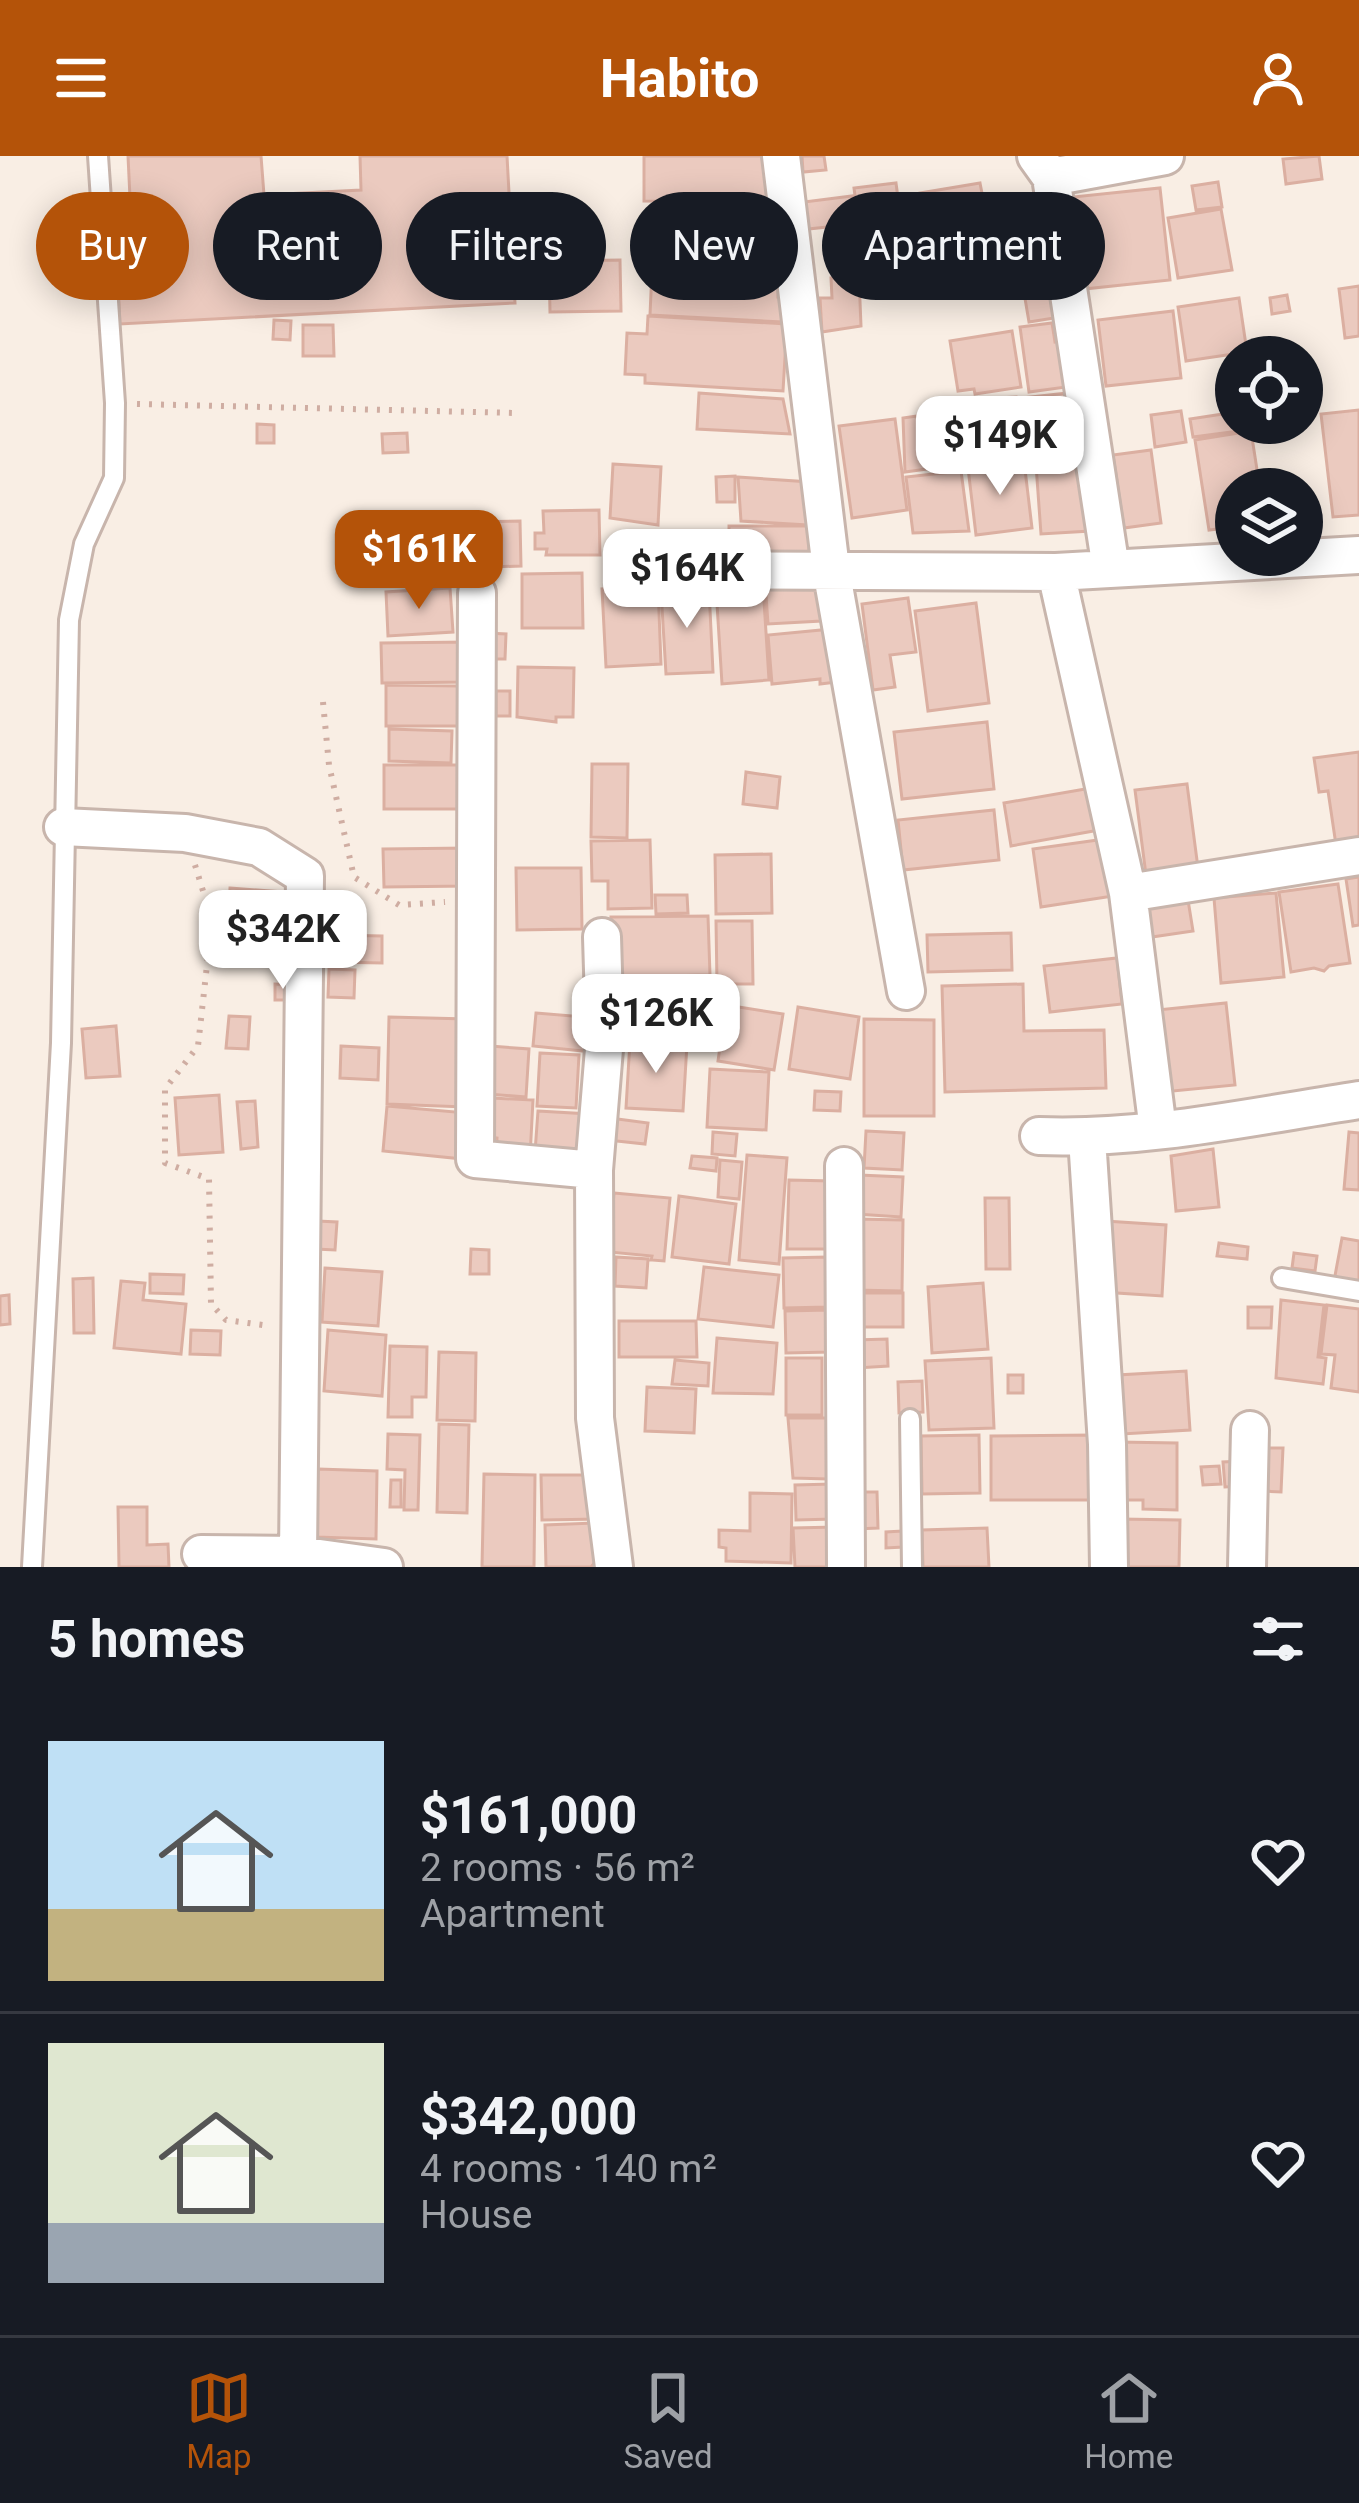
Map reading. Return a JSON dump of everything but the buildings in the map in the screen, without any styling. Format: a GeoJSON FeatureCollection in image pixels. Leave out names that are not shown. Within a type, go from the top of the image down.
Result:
{"type":"FeatureCollection","features":[{"type":"Feature","properties":{"kind":"street"},"geometry":{"type":"LineString","coordinates":[[781,156],[831,568],[906,991]]}},
{"type":"Feature","properties":{"kind":"street"},"geometry":{"type":"LineString","coordinates":[[1112,569],[1043,167],[1166,156]]}},
{"type":"Feature","properties":{"kind":"street"},"geometry":{"type":"LineString","coordinates":[[660,570],[1056,572],[1359,555]]}},
{"type":"Feature","properties":{"kind":"street"},"geometry":{"type":"LineString","coordinates":[[1056,572],[1128,893],[1158,1130]]}},
{"type":"Feature","properties":{"kind":"street"},"geometry":{"type":"LineString","coordinates":[[477,593],[476,1159],[594,1170]]}},
{"type":"Feature","properties":{"kind":"street"},"geometry":{"type":"LineString","coordinates":[[63,827],[185,833],[259,847],[304,876],[298,1555]]}},
{"type":"Feature","properties":{"kind":"street"},"geometry":{"type":"LineString","coordinates":[[1128,893],[1359,856]]}},
{"type":"Feature","properties":{"kind":"street"},"geometry":{"type":"LineString","coordinates":[[602,937],[605,1036],[594,1170],[595,1418],[614,1567]]}},
{"type":"Feature","properties":{"kind":"street"},"geometry":{"type":"LineString","coordinates":[[1040,1136],[1088,1138],[1359,1100]]}},
{"type":"Feature","properties":{"kind":"street"},"geometry":{"type":"LineString","coordinates":[[1088,1138],[1107,1444],[1109,1567]]}},
{"type":"Feature","properties":{"kind":"street"},"geometry":{"type":"LineString","coordinates":[[844,1166],[847,1567]]}},
{"type":"Feature","properties":{"kind":"street"},"geometry":{"type":"LineString","coordinates":[[1247,1567],[1250,1430]]}},
{"type":"Feature","properties":{"kind":"street"},"geometry":{"type":"LineString","coordinates":[[201,1554],[298,1555],[384,1567]]}},
{"type":"Feature","properties":{"kind":"lane"},"geometry":{"type":"LineString","coordinates":[[32,1567],[61,1043],[69,620],[84,544],[114,478],[115,403],[98,156]]}},
{"type":"Feature","properties":{"kind":"lane"},"geometry":{"type":"LineString","coordinates":[[1282,1278],[1359,1291]]}},
{"type":"Feature","properties":{"kind":"lane"},"geometry":{"type":"LineString","coordinates":[[910,1419],[912,1567]]}},
{"type":"Feature","properties":{"kind":"path"},"geometry":{"type":"LineString","coordinates":[[115,403],[517,413]]}},
{"type":"Feature","properties":{"kind":"path"},"geometry":{"type":"LineString","coordinates":[[323,702],[328,765],[353,877],[400,905],[478,900]]}},
{"type":"Feature","properties":{"kind":"path"},"geometry":{"type":"LineString","coordinates":[[185,833],[212,920],[198,1046],[165,1089],[165,1163],[209,1179],[212,1304],[226,1321],[303,1331]]}}]}
